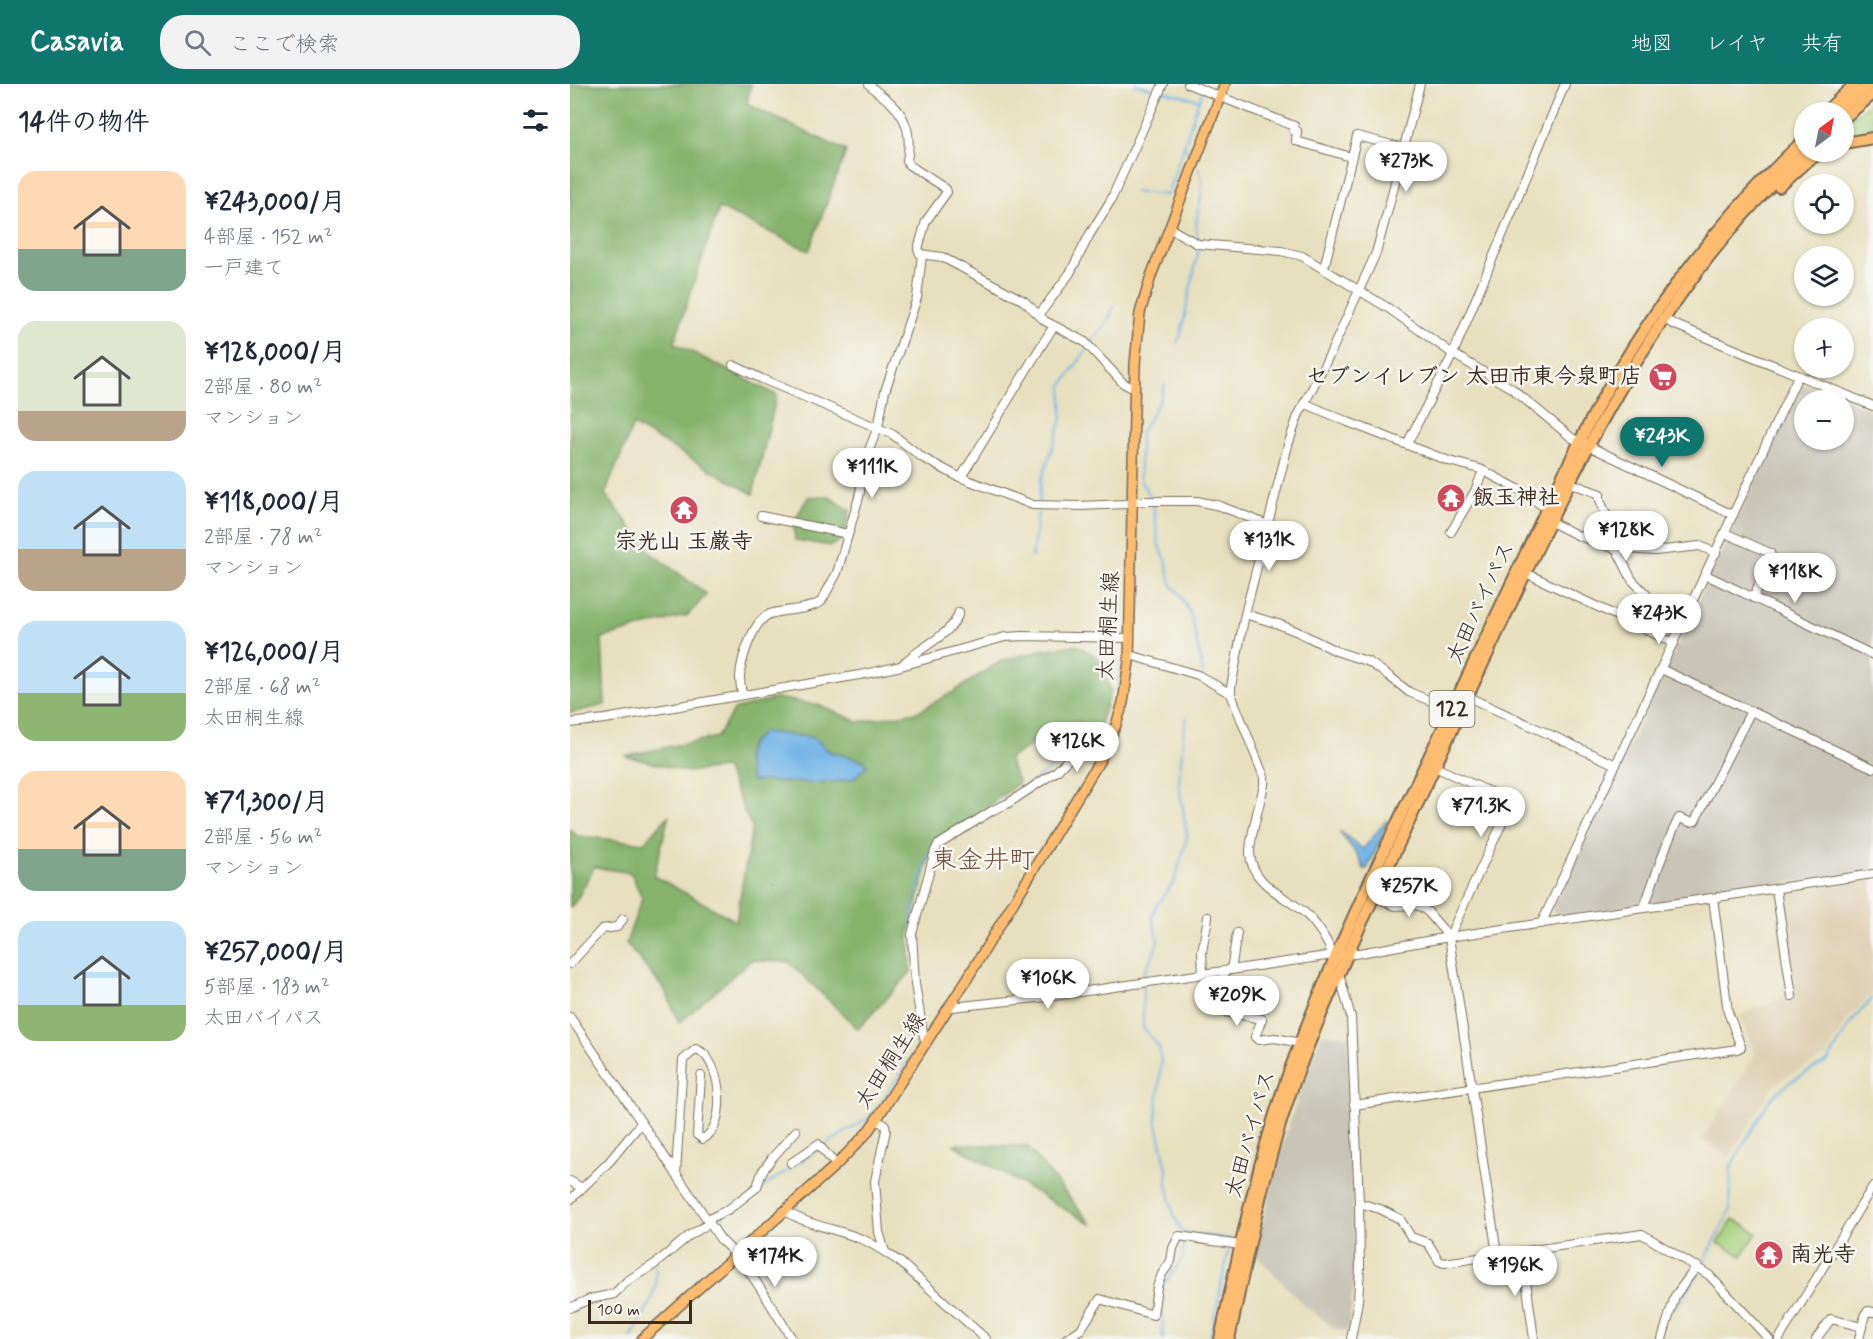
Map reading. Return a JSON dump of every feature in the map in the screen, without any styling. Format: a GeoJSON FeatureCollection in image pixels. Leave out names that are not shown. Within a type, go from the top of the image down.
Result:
{"type":"FeatureCollection","features":[{"type":"Feature","properties":{"kind":"highway"},"geometry":{"type":"LineString","coordinates":[[1836,102],[1855,84]]}},
{"type":"Feature","properties":{"kind":"highway"},"geometry":{"type":"LineString","coordinates":[[1848,102],[1870,84]]}},
{"type":"Feature","properties":{"kind":"highway"},"geometry":{"type":"LineString","coordinates":[[1854,110],[1873,94]]}},
{"type":"Feature","properties":{"kind":"highway"},"geometry":{"type":"LineString","coordinates":[[1854,141],[1873,138]]}},
{"type":"Feature","properties":{"kind":"highway","name":"太田バイパス"},"geometry":{"type":"LineString","coordinates":[[1229,1339],[1275,1142],[1299,1069],[1339,974],[1338,956],[1374,896],[1570,483],[1614,378],[1688,268],[1728,220],[1792,152]]}},
{"type":"Feature","properties":{"kind":"highway","name":"太田バイパス"},"geometry":{"type":"LineString","coordinates":[[1220,1339],[1240,1245],[1267,1139],[1300,1043],[1338,956],[1547,509],[1663,318],[1734,226],[1796,162]]}},
{"type":"Feature","properties":{"kind":"highway"},"geometry":{"type":"LineString","coordinates":[[1734,226],[1745,222],[1807,162]]}},
{"type":"Feature","properties":{"kind":"main road","name":"太田桐生線"},"geometry":{"type":"LineString","coordinates":[[642,1339],[836,1165],[866,1134],[926,1044],[1073,807],[1110,739],[1123,703],[1130,655],[1134,389],[1140,313],[1151,276],[1225,84]]}},
{"type":"Feature","properties":{"kind":"street"},"geometry":{"type":"LineString","coordinates":[[742,695],[740,678],[743,660],[748,644],[759,624],[771,614],[809,607],[821,602],[837,573],[861,490],[867,455],[878,427],[885,391],[917,298],[922,255],[918,249],[926,221],[947,192],[946,189],[909,165],[907,161],[910,143],[908,129],[900,111],[869,84]]}},
{"type":"Feature","properties":{"kind":"street"},"geometry":{"type":"LineString","coordinates":[[1038,315],[1070,273],[1111,200],[1163,84]]}},
{"type":"Feature","properties":{"kind":"street"},"geometry":{"type":"LineString","coordinates":[[1188,84],[1294,126],[1296,141],[1351,157]]}},
{"type":"Feature","properties":{"kind":"street"},"geometry":{"type":"LineString","coordinates":[[1338,956],[1314,922],[1293,903],[1263,882],[1252,866],[1250,850],[1264,777],[1231,694],[1245,614],[1288,445],[1304,403],[1332,352],[1376,253],[1420,84]]}},
{"type":"Feature","properties":{"kind":"street"},"geometry":{"type":"LineString","coordinates":[[1407,444],[1453,354],[1565,84]]}},
{"type":"Feature","properties":{"kind":"street"},"geometry":{"type":"LineString","coordinates":[[1324,268],[1357,136],[1404,148]]}},
{"type":"Feature","properties":{"kind":"street"},"geometry":{"type":"LineString","coordinates":[[1169,228],[1200,244],[1294,253],[1324,268],[1388,308],[1453,354],[1511,388],[1556,427],[1584,445],[1733,515]]}},
{"type":"Feature","properties":{"kind":"street"},"geometry":{"type":"LineString","coordinates":[[922,255],[942,257],[1024,301],[1054,326],[1089,345],[1100,360],[1123,383],[1134,389]]}},
{"type":"Feature","properties":{"kind":"street"},"geometry":{"type":"LineString","coordinates":[[1663,318],[1794,374]]}},
{"type":"Feature","properties":{"kind":"street"},"geometry":{"type":"LineString","coordinates":[[961,477],[1054,326]]}},
{"type":"Feature","properties":{"kind":"street"},"geometry":{"type":"LineString","coordinates":[[733,365],[878,427],[897,437],[923,458],[946,471],[1033,505],[1079,506],[1197,501],[1220,506],[1268,525]]}},
{"type":"Feature","properties":{"kind":"street"},"geometry":{"type":"LineString","coordinates":[[1541,924],[1797,378]]}},
{"type":"Feature","properties":{"kind":"street"},"geometry":{"type":"LineString","coordinates":[[1803,378],[1873,406]]}},
{"type":"Feature","properties":{"kind":"street"},"geometry":{"type":"LineString","coordinates":[[1304,403],[1449,461],[1483,471],[1520,490],[1547,509]]}},
{"type":"Feature","properties":{"kind":"street"},"geometry":{"type":"LineString","coordinates":[[1451,532],[1475,491],[1483,471]]}},
{"type":"Feature","properties":{"kind":"street"},"geometry":{"type":"LineString","coordinates":[[1570,483],[1600,494],[1600,500],[1618,549],[1632,580],[1646,594],[1654,607],[1644,629]]}},
{"type":"Feature","properties":{"kind":"street"},"geometry":{"type":"LineString","coordinates":[[761,516],[848,534]]}},
{"type":"Feature","properties":{"kind":"street"},"geometry":{"type":"LineString","coordinates":[[1551,522],[1580,536],[1618,549],[1655,551],[1700,546],[1716,553]]}},
{"type":"Feature","properties":{"kind":"street"},"geometry":{"type":"LineString","coordinates":[[1725,533],[1770,553],[1772,558],[1753,598]]}},
{"type":"Feature","properties":{"kind":"street"},"geometry":{"type":"LineString","coordinates":[[1526,573],[1674,643]]}},
{"type":"Feature","properties":{"kind":"street"},"geometry":{"type":"LineString","coordinates":[[1706,575],[1873,655]]}},
{"type":"Feature","properties":{"kind":"street"},"geometry":{"type":"LineString","coordinates":[[902,666],[910,656],[953,626],[959,612]]}},
{"type":"Feature","properties":{"kind":"street"},"geometry":{"type":"LineString","coordinates":[[1245,614],[1278,624],[1336,651],[1369,662],[1409,692],[1452,710]]}},
{"type":"Feature","properties":{"kind":"street"},"geometry":{"type":"LineString","coordinates":[[570,723],[616,718],[902,666],[1005,637],[1130,638]]}},
{"type":"Feature","properties":{"kind":"street"},"geometry":{"type":"LineString","coordinates":[[1130,655],[1198,675],[1231,694]]}},
{"type":"Feature","properties":{"kind":"street"},"geometry":{"type":"LineString","coordinates":[[1661,669],[1873,768]]}},
{"type":"Feature","properties":{"kind":"street"},"geometry":{"type":"LineString","coordinates":[[1468,697],[1616,765]]}},
{"type":"Feature","properties":{"kind":"street"},"geometry":{"type":"LineString","coordinates":[[1644,908],[1673,829],[1679,818],[1690,822],[1695,821],[1751,711]]}},
{"type":"Feature","properties":{"kind":"street"},"geometry":{"type":"LineString","coordinates":[[926,1044],[915,984],[912,934],[938,845],[1057,771],[1070,757],[1110,739]]}},
{"type":"Feature","properties":{"kind":"street"},"geometry":{"type":"LineString","coordinates":[[1435,767],[1503,798],[1510,806],[1449,937]]}},
{"type":"Feature","properties":{"kind":"street"},"geometry":{"type":"LineString","coordinates":[[952,1007],[1046,997],[1338,956],[1449,937],[1873,874]]}},
{"type":"Feature","properties":{"kind":"street"},"geometry":{"type":"LineString","coordinates":[[1776,889],[1792,996]]}},
{"type":"Feature","properties":{"kind":"street"},"geometry":{"type":"LineString","coordinates":[[1374,896],[1395,906],[1420,907],[1428,912],[1449,937],[1497,1254]]}},
{"type":"Feature","properties":{"kind":"street"},"geometry":{"type":"LineString","coordinates":[[1354,1106],[1741,1047],[1728,1012],[1713,898]]}},
{"type":"Feature","properties":{"kind":"street"},"geometry":{"type":"LineString","coordinates":[[1203,974],[1202,952],[1208,917]]}},
{"type":"Feature","properties":{"kind":"street"},"geometry":{"type":"LineString","coordinates":[[570,964],[602,929],[617,927],[623,919]]}},
{"type":"Feature","properties":{"kind":"street"},"geometry":{"type":"LineString","coordinates":[[1237,933],[1217,1008],[1220,1011],[1262,1019],[1256,1037],[1258,1040],[1275,1038],[1300,1043]]}},
{"type":"Feature","properties":{"kind":"street"},"geometry":{"type":"LineString","coordinates":[[1339,974],[1351,1017],[1359,1203],[1360,1267],[1358,1301],[1351,1339]]}},
{"type":"Feature","properties":{"kind":"street"},"geometry":{"type":"LineString","coordinates":[[570,1017],[721,1240],[751,1273],[792,1339]]}},
{"type":"Feature","properties":{"kind":"street"},"geometry":{"type":"LineString","coordinates":[[676,1174],[683,1060],[696,1048],[701,1050],[709,1061],[720,1096],[716,1126],[710,1135],[703,1139],[697,1135],[701,1076]]}},
{"type":"Feature","properties":{"kind":"street"},"geometry":{"type":"LineString","coordinates":[[876,1120],[885,1125],[886,1130],[875,1181],[879,1232],[885,1252]]}},
{"type":"Feature","properties":{"kind":"street"},"geometry":{"type":"LineString","coordinates":[[570,1200],[609,1162],[641,1123]]}},
{"type":"Feature","properties":{"kind":"street"},"geometry":{"type":"LineString","coordinates":[[570,1308],[590,1299],[614,1294],[627,1281],[655,1264],[690,1235],[758,1187],[762,1172],[796,1131]]}},
{"type":"Feature","properties":{"kind":"street"},"geometry":{"type":"LineString","coordinates":[[791,1163],[818,1144],[836,1165]]}},
{"type":"Feature","properties":{"kind":"street"},"geometry":{"type":"LineString","coordinates":[[570,1181],[582,1188]]}},
{"type":"Feature","properties":{"kind":"street"},"geometry":{"type":"LineString","coordinates":[[1779,1339],[1873,1186]]}},
{"type":"Feature","properties":{"kind":"street"},"geometry":{"type":"LineString","coordinates":[[1359,1203],[1380,1209],[1400,1219],[1411,1237],[1428,1243],[1442,1262],[1642,1234],[1697,1266],[1719,1285],[1769,1339]]}},
{"type":"Feature","properties":{"kind":"street"},"geometry":{"type":"LineString","coordinates":[[785,1211],[796,1218],[862,1239],[885,1252],[900,1262],[986,1339]]}},
{"type":"Feature","properties":{"kind":"street"},"geometry":{"type":"LineString","coordinates":[[1066,1339],[1081,1329],[1100,1299],[1153,1315],[1162,1274],[1171,1261],[1173,1248],[1179,1236],[1240,1245]]}},
{"type":"Feature","properties":{"kind":"street"},"geometry":{"type":"LineString","coordinates":[[1522,1251],[1534,1339]]}},
{"type":"Feature","properties":{"kind":"street"},"geometry":{"type":"LineString","coordinates":[[1662,1339],[1675,1296],[1697,1266]]}},
{"type":"Feature","properties":{"kind":"street"},"geometry":{"type":"LineString","coordinates":[[1859,1339],[1865,1314],[1868,1311],[1873,1312]]}},
{"type":"Feature","properties":{"kind":"street"},"geometry":{"type":"LineString","coordinates":[[1816,1339],[1831,1319],[1862,1327]]}},
{"type":"Feature","properties":{"kind":"shaded area"},"geometry":{"type":"Polygon","coordinates":[[[1808,385],[1820,390],[1798,390],[1800,386],[1808,385]]]}},
{"type":"Feature","properties":{"kind":"shaded area"},"geometry":{"type":"Polygon","coordinates":[[[1794,399],[1794,450],[1854,450],[1854,403],[1873,411],[1873,870],[1558,918],[1552,909],[1794,399]]]}},
{"type":"Feature","properties":{"kind":"shaded area"},"geometry":{"type":"Polygon","coordinates":[[[1873,878],[1873,993],[1846,1021],[1825,1057],[1782,1079],[1772,1087],[1730,1157],[1702,1140],[1755,1055],[1741,1016],[1755,1007],[1761,1007],[1784,996],[1783,991],[1793,986],[1780,893],[1873,878]]]}},
{"type":"Feature","properties":{"kind":"shaded area"},"geometry":{"type":"Polygon","coordinates":[[[1321,1034],[1348,1036],[1351,1180],[1356,1267],[1348,1332],[1334,1328],[1302,1303],[1255,1254],[1277,1161],[1321,1034]]]}},
{"type":"Feature","properties":{"kind":"green space"},"geometry":{"type":"Polygon","coordinates":[[[570,84],[751,84],[747,104],[846,151],[809,251],[719,208],[674,343],[777,395],[753,494],[633,425],[605,494],[652,554],[707,594],[688,615],[602,638],[605,705],[570,713],[570,84]]]}},
{"type":"Feature","properties":{"kind":"green space"},"geometry":{"type":"Polygon","coordinates":[[[1873,100],[1873,135],[1854,138],[1854,116],[1873,100]]]}},
{"type":"Feature","properties":{"kind":"green space"},"geometry":{"type":"Polygon","coordinates":[[[827,496],[850,510],[844,538],[831,546],[795,540],[793,523],[808,497],[827,496]]]}},
{"type":"Feature","properties":{"kind":"green space"},"geometry":{"type":"Polygon","coordinates":[[[1076,645],[1098,657],[1111,690],[1097,732],[1074,720],[1008,759],[1019,783],[932,847],[909,934],[911,972],[858,1029],[789,962],[751,960],[679,1023],[666,992],[626,943],[642,898],[631,873],[594,867],[570,908],[570,829],[577,836],[644,843],[669,815],[654,876],[736,921],[752,828],[725,768],[688,772],[625,756],[717,737],[734,710],[777,698],[822,706],[858,722],[917,712],[1001,661],[1041,650],[1076,645]]]}},
{"type":"Feature","properties":{"kind":"green space"},"geometry":{"type":"Polygon","coordinates":[[[953,1144],[1027,1146],[1092,1225],[953,1144]]]}},
{"type":"Feature","properties":{"kind":"green space"},"geometry":{"type":"Polygon","coordinates":[[[1733,1219],[1757,1233],[1742,1256],[1718,1243],[1733,1219]]]}},
{"type":"Feature","properties":{"kind":"water"},"geometry":{"type":"Polygon","coordinates":[[[763,732],[810,737],[817,740],[828,751],[864,761],[867,765],[853,779],[822,783],[751,781],[748,749],[763,732]]]}},
{"type":"Feature","properties":{"kind":"water"},"geometry":{"type":"Polygon","coordinates":[[[1386,821],[1389,822],[1367,869],[1364,869],[1356,853],[1340,833],[1363,849],[1386,821]]]}},
{"type":"Feature","properties":{"kind":"waterway"},"geometry":{"type":"LineString","coordinates":[[1135,84],[1199,100]]}},
{"type":"Feature","properties":{"kind":"waterway"},"geometry":{"type":"LineString","coordinates":[[1191,157],[1184,146],[1202,93]]}},
{"type":"Feature","properties":{"kind":"waterway"},"geometry":{"type":"LineString","coordinates":[[1135,192],[1167,195],[1184,146]]}},
{"type":"Feature","properties":{"kind":"waterway"},"geometry":{"type":"LineString","coordinates":[[1198,168],[1202,182],[1196,226],[1198,241]]}},
{"type":"Feature","properties":{"kind":"waterway"},"geometry":{"type":"LineString","coordinates":[[1177,343],[1181,334],[1199,247]]}},
{"type":"Feature","properties":{"kind":"waterway"},"geometry":{"type":"LineString","coordinates":[[1090,344],[1107,323],[1114,306]]}},
{"type":"Feature","properties":{"kind":"waterway"},"geometry":{"type":"LineString","coordinates":[[1039,502],[1041,481],[1062,419],[1062,386],[1087,349]]}},
{"type":"Feature","properties":{"kind":"waterway"},"geometry":{"type":"LineString","coordinates":[[1151,498],[1140,480],[1140,434],[1160,400],[1165,385]]}},
{"type":"Feature","properties":{"kind":"waterway"},"geometry":{"type":"LineString","coordinates":[[1153,504],[1159,546],[1166,560],[1171,584],[1189,611],[1203,674]]}},
{"type":"Feature","properties":{"kind":"waterway"},"geometry":{"type":"LineString","coordinates":[[1032,557],[1038,513]]}},
{"type":"Feature","properties":{"kind":"waterway"},"geometry":{"type":"LineString","coordinates":[[1076,750],[1098,739],[1109,727],[1117,700],[1121,662]]}},
{"type":"Feature","properties":{"kind":"waterway"},"geometry":{"type":"LineString","coordinates":[[1163,1339],[1161,1288],[1182,1260],[1184,1244],[1167,1185],[1167,1169],[1156,1120],[1161,1062],[1159,1047],[1143,1028],[1143,975],[1158,940],[1152,917],[1156,906],[1174,882],[1187,836],[1179,783],[1183,735],[1187,717]]}},
{"type":"Feature","properties":{"kind":"waterway"},"geometry":{"type":"LineString","coordinates":[[994,806],[1064,759]]}},
{"type":"Feature","properties":{"kind":"waterway"},"geometry":{"type":"LineString","coordinates":[[911,922],[927,858],[936,843]]}},
{"type":"Feature","properties":{"kind":"waterway"},"geometry":{"type":"LineString","coordinates":[[1701,1268],[1730,1211],[1731,1166],[1770,1099],[1790,1082],[1828,1061],[1852,1021],[1873,998]]}},
{"type":"Feature","properties":{"kind":"waterway"},"geometry":{"type":"LineString","coordinates":[[731,1212],[772,1181],[868,1118],[875,1111],[917,1049],[919,1036],[915,1005]]}},
{"type":"Feature","properties":{"kind":"waterway"},"geometry":{"type":"LineString","coordinates":[[714,1221],[724,1216]]}},
{"type":"Feature","properties":{"kind":"waterway"},"geometry":{"type":"LineString","coordinates":[[1182,1232],[1232,1239]]}},
{"type":"Feature","properties":{"kind":"waterway"},"geometry":{"type":"LineString","coordinates":[[1210,1339],[1229,1249]]}},
{"type":"Feature","properties":{"kind":"waterway"},"geometry":{"type":"LineString","coordinates":[[631,1339],[653,1295],[655,1265]]}},
{"type":"Feature","properties":{"kind":"waterway"},"geometry":{"type":"LineString","coordinates":[[1675,1308],[1699,1273]]}},
{"type":"Feature","properties":{"kind":"waterway"},"geometry":{"type":"LineString","coordinates":[[587,1304],[599,1301]]}},
{"type":"Feature","properties":{"kind":"place","name":"セブンイレブン 太田市東今泉町店"},"geometry":{"type":"Point","coordinates":[1663,377]}},
{"type":"Feature","properties":{"kind":"place","name":"飯玉神社"},"geometry":{"type":"Point","coordinates":[1451,498]}},
{"type":"Feature","properties":{"kind":"place","name":"宗光山 玉巌寺"},"geometry":{"type":"Point","coordinates":[684,510]}},
{"type":"Feature","properties":{"kind":"place","name":"南光寺"},"geometry":{"type":"Point","coordinates":[1769,1255]}},
{"type":"Feature","properties":{"kind":"district","name":"東金井町"},"geometry":{"type":"Point","coordinates":[983,861]}}]}
